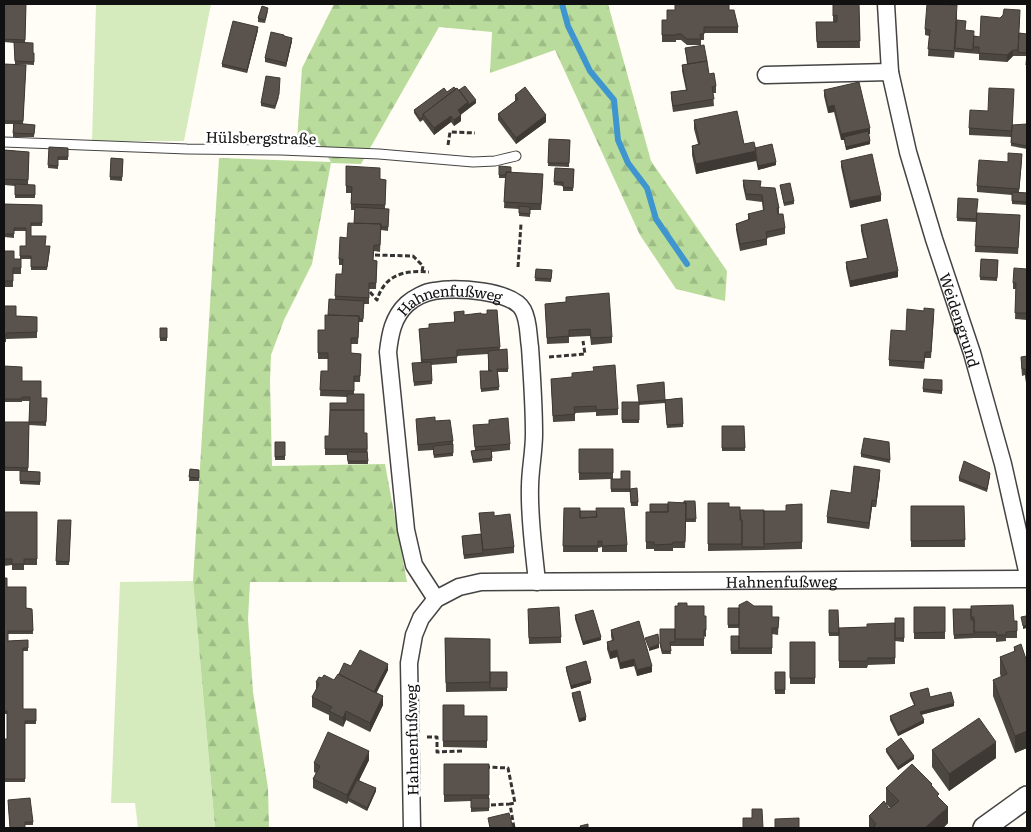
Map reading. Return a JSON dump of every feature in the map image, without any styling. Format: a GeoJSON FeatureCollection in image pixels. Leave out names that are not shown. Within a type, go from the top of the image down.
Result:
{"type":"FeatureCollection","features":[{"type":"Feature","properties":{"kind":"street","name":"Weidengrund"},"geometry":{"type":"LineString","coordinates":[[886,4],[890,72],[908,152],[972,353],[1003,464],[1027,570]]}},
{"type":"Feature","properties":{"kind":"street"},"geometry":{"type":"LineString","coordinates":[[766,75],[890,72]]}},
{"type":"Feature","properties":{"kind":"street","name":"Hahnenfußweg"},"geometry":{"type":"LineString","coordinates":[[436,599],[414,565],[406,530],[388,352],[390,336],[395,321],[407,304],[432,291],[448,290],[491,293],[507,297],[516,302],[523,310],[527,323],[531,358],[534,436],[530,496],[537,582]]}},
{"type":"Feature","properties":{"kind":"street","name":"Hahnenfußweg"},"geometry":{"type":"LineString","coordinates":[[412,828],[410,649],[421,618],[436,599],[459,587],[481,582],[1027,579]]}},
{"type":"Feature","properties":{"kind":"street"},"geometry":{"type":"LineString","coordinates":[[984,828],[1027,797]]}},
{"type":"Feature","properties":{"kind":"lane","name":"Hülsbergstraße"},"geometry":{"type":"LineString","coordinates":[[4,142],[187,149],[281,150],[495,162],[516,156]]}},
{"type":"Feature","properties":{"kind":"path"},"geometry":{"type":"LineString","coordinates":[[446,159],[450,132],[475,133]]}},
{"type":"Feature","properties":{"kind":"path"},"geometry":{"type":"LineString","coordinates":[[518,267],[521,224]]}},
{"type":"Feature","properties":{"kind":"path"},"geometry":{"type":"LineString","coordinates":[[375,255],[413,256],[423,266],[422,272]]}},
{"type":"Feature","properties":{"kind":"path"},"geometry":{"type":"LineString","coordinates":[[370,292],[377,300],[384,286],[392,277],[400,274],[429,272]]}},
{"type":"Feature","properties":{"kind":"path"},"geometry":{"type":"LineString","coordinates":[[531,358],[585,354],[584,341]]}},
{"type":"Feature","properties":{"kind":"path"},"geometry":{"type":"LineString","coordinates":[[412,737],[437,737],[437,752],[463,752]]}},
{"type":"Feature","properties":{"kind":"path"},"geometry":{"type":"LineString","coordinates":[[481,766],[508,768],[515,803],[492,805]]}},
{"type":"Feature","properties":{"kind":"path"},"geometry":{"type":"LineString","coordinates":[[510,804],[514,828]]}},
{"type":"Feature","properties":{"kind":"green space"},"geometry":{"type":"Polygon","coordinates":[[[96,4],[211,4],[184,141],[92,141],[96,4]]]}},
{"type":"Feature","properties":{"kind":"green space"},"geometry":{"type":"Polygon","coordinates":[[[334,4],[608,4],[651,161],[727,271],[725,301],[676,289],[640,235],[555,50],[490,73],[492,32],[439,27],[361,164],[331,163],[312,264],[284,320],[271,355],[272,466],[385,464],[407,582],[250,582],[248,619],[253,692],[268,788],[269,828],[215,828],[193,581],[219,158],[331,162],[319,143],[297,141],[302,68],[334,4]]]}},
{"type":"Feature","properties":{"kind":"green space"},"geometry":{"type":"Polygon","coordinates":[[[193,581],[215,828],[138,828],[135,803],[111,803],[120,582],[193,581]]]}},
{"type":"Feature","properties":{"kind":"building"},"geometry":{"type":"Polygon","coordinates":[[[4,4],[26,4],[25,40],[4,39],[4,4]]]}},
{"type":"Feature","properties":{"kind":"building"},"geometry":{"type":"Polygon","coordinates":[[[675,4],[729,4],[729,10],[734,10],[738,27],[704,27],[704,34],[700,34],[701,39],[687,39],[681,34],[662,35],[662,20],[667,20],[667,10],[675,10],[675,4]]]}},
{"type":"Feature","properties":{"kind":"building"},"geometry":{"type":"Polygon","coordinates":[[[833,4],[859,4],[860,41],[817,42],[816,22],[837,22],[837,15],[833,16],[833,4]]]}},
{"type":"Feature","properties":{"kind":"building"},"geometry":{"type":"Polygon","coordinates":[[[927,4],[957,5],[954,51],[928,49],[930,30],[925,29],[927,4]]]}},
{"type":"Feature","properties":{"kind":"building"},"geometry":{"type":"Polygon","coordinates":[[[262,6],[268,8],[265,20],[258,18],[262,6]]]}},
{"type":"Feature","properties":{"kind":"building"},"geometry":{"type":"Polygon","coordinates":[[[1004,9],[1020,10],[1018,50],[1013,50],[1007,55],[979,53],[979,47],[973,47],[974,36],[980,37],[981,16],[1000,18],[1003,15],[1004,9]]]}},
{"type":"Feature","properties":{"kind":"building"},"geometry":{"type":"Polygon","coordinates":[[[957,20],[966,21],[965,30],[974,31],[973,50],[955,48],[957,20]]]}},
{"type":"Feature","properties":{"kind":"building"},"geometry":{"type":"Polygon","coordinates":[[[233,21],[258,27],[247,70],[222,64],[233,21]]]}},
{"type":"Feature","properties":{"kind":"building"},"geometry":{"type":"Polygon","coordinates":[[[271,32],[292,38],[286,63],[265,58],[271,32]]]}},
{"type":"Feature","properties":{"kind":"building"},"geometry":{"type":"Polygon","coordinates":[[[1019,33],[1027,34],[1027,53],[1018,52],[1019,33]]]}},
{"type":"Feature","properties":{"kind":"building"},"geometry":{"type":"Polygon","coordinates":[[[14,42],[33,43],[34,62],[15,61],[14,42]]]}},
{"type":"Feature","properties":{"kind":"building"},"geometry":{"type":"Polygon","coordinates":[[[704,45],[707,61],[688,64],[685,48],[704,45]]]}},
{"type":"Feature","properties":{"kind":"building"},"geometry":{"type":"Polygon","coordinates":[[[707,61],[709,74],[714,73],[716,86],[712,87],[714,99],[673,106],[671,92],[687,90],[682,65],[707,61]]]}},
{"type":"Feature","properties":{"kind":"building"},"geometry":{"type":"Polygon","coordinates":[[[4,64],[26,65],[23,121],[4,121],[4,64]]]}},
{"type":"Feature","properties":{"kind":"building"},"geometry":{"type":"Polygon","coordinates":[[[266,76],[280,78],[279,94],[275,106],[261,103],[266,76]]]}},
{"type":"Feature","properties":{"kind":"building"},"geometry":{"type":"Polygon","coordinates":[[[859,82],[870,128],[841,134],[834,105],[828,107],[824,90],[859,82]]]}},
{"type":"Feature","properties":{"kind":"building"},"geometry":{"type":"Polygon","coordinates":[[[465,86],[476,100],[468,105],[468,102],[459,90],[465,86]]]}},
{"type":"Feature","properties":{"kind":"building"},"geometry":{"type":"Polygon","coordinates":[[[454,87],[456,89],[423,114],[423,117],[420,119],[414,110],[444,88],[447,92],[454,87]]]}},
{"type":"Feature","properties":{"kind":"building"},"geometry":{"type":"Polygon","coordinates":[[[525,87],[546,115],[516,138],[498,114],[518,99],[515,95],[525,87]]]}},
{"type":"Feature","properties":{"kind":"building"},"geometry":{"type":"Polygon","coordinates":[[[457,88],[468,102],[458,110],[461,115],[454,120],[451,116],[434,128],[423,114],[457,88]]]}},
{"type":"Feature","properties":{"kind":"building"},"geometry":{"type":"Polygon","coordinates":[[[989,88],[1014,89],[1012,131],[969,128],[970,110],[988,111],[989,88]]]}},
{"type":"Feature","properties":{"kind":"building"},"geometry":{"type":"Polygon","coordinates":[[[737,111],[744,144],[754,142],[756,151],[696,164],[692,146],[700,144],[694,120],[737,111]]]}},
{"type":"Feature","properties":{"kind":"building"},"geometry":{"type":"Polygon","coordinates":[[[14,123],[35,125],[34,134],[13,133],[14,123]]]}},
{"type":"Feature","properties":{"kind":"building"},"geometry":{"type":"Polygon","coordinates":[[[1027,124],[1027,146],[1011,143],[1012,125],[1027,124]]]}},
{"type":"Feature","properties":{"kind":"building"},"geometry":{"type":"Polygon","coordinates":[[[868,131],[870,141],[846,147],[844,137],[868,131]]]}},
{"type":"Feature","properties":{"kind":"building"},"geometry":{"type":"Polygon","coordinates":[[[549,139],[570,140],[569,163],[548,163],[549,139]]]}},
{"type":"Feature","properties":{"kind":"building"},"geometry":{"type":"Polygon","coordinates":[[[772,144],[776,162],[758,166],[755,148],[772,144]]]}},
{"type":"Feature","properties":{"kind":"building"},"geometry":{"type":"Polygon","coordinates":[[[49,147],[68,148],[68,157],[58,157],[58,166],[48,165],[49,147]]]}},
{"type":"Feature","properties":{"kind":"building"},"geometry":{"type":"Polygon","coordinates":[[[4,150],[29,152],[28,180],[4,179],[4,150]]]}},
{"type":"Feature","properties":{"kind":"building"},"geometry":{"type":"Polygon","coordinates":[[[1008,153],[1022,154],[1019,189],[977,186],[979,160],[1008,162],[1008,153]]]}},
{"type":"Feature","properties":{"kind":"building"},"geometry":{"type":"Polygon","coordinates":[[[872,154],[881,195],[850,201],[841,161],[872,154]]]}},
{"type":"Feature","properties":{"kind":"building"},"geometry":{"type":"Polygon","coordinates":[[[111,158],[123,159],[122,177],[110,177],[111,158]]]}},
{"type":"Feature","properties":{"kind":"building"},"geometry":{"type":"Polygon","coordinates":[[[346,166],[380,168],[380,179],[386,180],[385,205],[351,204],[352,187],[346,186],[346,166]]]}},
{"type":"Feature","properties":{"kind":"building"},"geometry":{"type":"Polygon","coordinates":[[[499,166],[511,167],[511,172],[506,172],[506,175],[499,175],[499,166]]]}},
{"type":"Feature","properties":{"kind":"building"},"geometry":{"type":"Polygon","coordinates":[[[555,168],[574,169],[573,188],[563,187],[563,182],[554,182],[555,168]]]}},
{"type":"Feature","properties":{"kind":"building"},"geometry":{"type":"Polygon","coordinates":[[[506,172],[543,174],[541,204],[504,202],[506,172]]]}},
{"type":"Feature","properties":{"kind":"building"},"geometry":{"type":"Polygon","coordinates":[[[743,180],[761,181],[760,187],[775,188],[779,208],[777,208],[778,214],[783,214],[785,228],[766,232],[767,239],[740,244],[736,224],[750,219],[748,214],[764,210],[762,195],[746,194],[743,180]]]}},
{"type":"Feature","properties":{"kind":"building"},"geometry":{"type":"Polygon","coordinates":[[[790,183],[794,201],[784,203],[780,185],[790,183]]]}},
{"type":"Feature","properties":{"kind":"building"},"geometry":{"type":"Polygon","coordinates":[[[15,184],[35,185],[35,195],[15,195],[15,184]]]}},
{"type":"Feature","properties":{"kind":"building"},"geometry":{"type":"Polygon","coordinates":[[[1012,192],[1027,193],[1027,202],[1012,201],[1012,192]]]}},
{"type":"Feature","properties":{"kind":"building"},"geometry":{"type":"Polygon","coordinates":[[[958,198],[978,199],[976,219],[957,218],[958,198]]]}},
{"type":"Feature","properties":{"kind":"building"},"geometry":{"type":"Polygon","coordinates":[[[4,204],[42,205],[42,223],[31,223],[31,236],[46,236],[45,246],[50,246],[47,267],[31,267],[31,256],[20,256],[20,246],[26,246],[26,228],[14,228],[14,234],[4,234],[4,204]]]}},
{"type":"Feature","properties":{"kind":"building"},"geometry":{"type":"Polygon","coordinates":[[[519,206],[530,207],[530,214],[519,213],[519,206]]]}},
{"type":"Feature","properties":{"kind":"building"},"geometry":{"type":"Polygon","coordinates":[[[355,207],[389,209],[388,227],[381,227],[381,224],[354,223],[355,207]]]}},
{"type":"Feature","properties":{"kind":"building"},"geometry":{"type":"Polygon","coordinates":[[[977,213],[1020,215],[1018,248],[975,246],[977,213]]]}},
{"type":"Feature","properties":{"kind":"building"},"geometry":{"type":"Polygon","coordinates":[[[887,219],[898,271],[850,281],[846,262],[868,258],[861,225],[887,219]]]}},
{"type":"Feature","properties":{"kind":"building"},"geometry":{"type":"Polygon","coordinates":[[[348,223],[381,224],[380,245],[374,245],[373,260],[377,261],[376,283],[369,283],[369,298],[335,296],[336,274],[342,274],[343,259],[339,259],[340,237],[347,238],[348,223]]]}},
{"type":"Feature","properties":{"kind":"building"},"geometry":{"type":"Polygon","coordinates":[[[4,251],[14,251],[14,259],[21,259],[21,268],[13,268],[13,281],[4,281],[4,251]]]}},
{"type":"Feature","properties":{"kind":"building"},"geometry":{"type":"Polygon","coordinates":[[[981,259],[998,260],[997,278],[980,277],[981,259]]]}},
{"type":"Feature","properties":{"kind":"building"},"geometry":{"type":"Polygon","coordinates":[[[1014,268],[1027,269],[1027,313],[1015,313],[1016,283],[1013,283],[1014,268]]]}},
{"type":"Feature","properties":{"kind":"building"},"geometry":{"type":"Polygon","coordinates":[[[536,269],[552,270],[551,279],[535,278],[536,269]]]}},
{"type":"Feature","properties":{"kind":"building"},"geometry":{"type":"Polygon","coordinates":[[[609,293],[612,337],[591,338],[590,329],[569,330],[569,336],[547,338],[545,304],[566,302],[566,297],[609,293]]]}},
{"type":"Feature","properties":{"kind":"building"},"geometry":{"type":"Polygon","coordinates":[[[329,299],[364,301],[363,319],[359,319],[359,316],[328,315],[329,299]]]}},
{"type":"Feature","properties":{"kind":"building"},"geometry":{"type":"Polygon","coordinates":[[[4,306],[16,306],[16,316],[37,317],[37,332],[6,333],[6,336],[4,336],[4,306]]]}},
{"type":"Feature","properties":{"kind":"building"},"geometry":{"type":"Polygon","coordinates":[[[924,308],[934,309],[931,352],[925,352],[924,362],[889,360],[891,330],[906,331],[907,309],[924,311],[924,308]]]}},
{"type":"Feature","properties":{"kind":"building"},"geometry":{"type":"Polygon","coordinates":[[[487,310],[497,310],[500,347],[457,350],[457,357],[422,360],[419,329],[429,328],[429,324],[455,322],[454,312],[464,311],[464,315],[487,314],[487,310]]]}},
{"type":"Feature","properties":{"kind":"building"},"geometry":{"type":"Polygon","coordinates":[[[325,315],[359,316],[358,338],[351,338],[351,353],[361,354],[360,376],[354,376],[354,391],[320,390],[321,371],[328,371],[328,353],[318,353],[318,330],[325,330],[325,315]]]}},
{"type":"Feature","properties":{"kind":"building"},"geometry":{"type":"Polygon","coordinates":[[[160,328],[167,328],[167,338],[160,338],[160,328]]]}},
{"type":"Feature","properties":{"kind":"building"},"geometry":{"type":"Polygon","coordinates":[[[507,349],[508,369],[497,369],[499,387],[481,389],[480,371],[492,371],[489,370],[488,351],[507,349]]]}},
{"type":"Feature","properties":{"kind":"building"},"geometry":{"type":"Polygon","coordinates":[[[1027,356],[1027,385],[1025,369],[1022,369],[1021,357],[1027,356]]]}},
{"type":"Feature","properties":{"kind":"building"},"geometry":{"type":"Polygon","coordinates":[[[431,362],[432,381],[414,382],[412,363],[431,362]]]}},
{"type":"Feature","properties":{"kind":"building"},"geometry":{"type":"Polygon","coordinates":[[[615,365],[618,409],[596,410],[596,406],[574,407],[575,414],[553,416],[551,379],[572,377],[572,373],[594,371],[593,367],[615,365]]]}},
{"type":"Feature","properties":{"kind":"building"},"geometry":{"type":"Polygon","coordinates":[[[4,366],[22,367],[22,381],[41,381],[41,398],[47,398],[46,422],[29,422],[30,397],[4,399],[4,366]]]}},
{"type":"Feature","properties":{"kind":"building"},"geometry":{"type":"Polygon","coordinates":[[[924,379],[942,380],[942,391],[923,389],[924,379]]]}},
{"type":"Feature","properties":{"kind":"building"},"geometry":{"type":"Polygon","coordinates":[[[664,382],[665,400],[639,402],[637,385],[664,382]]]}},
{"type":"Feature","properties":{"kind":"building"},"geometry":{"type":"Polygon","coordinates":[[[347,394],[364,394],[364,410],[330,410],[330,403],[347,403],[347,394]]]}},
{"type":"Feature","properties":{"kind":"building"},"geometry":{"type":"Polygon","coordinates":[[[682,398],[683,424],[667,425],[665,400],[682,398]]]}},
{"type":"Feature","properties":{"kind":"building"},"geometry":{"type":"Polygon","coordinates":[[[622,402],[639,402],[639,420],[622,420],[622,402]]]}},
{"type":"Feature","properties":{"kind":"building"},"geometry":{"type":"Polygon","coordinates":[[[330,410],[364,410],[364,433],[367,433],[367,449],[325,449],[325,436],[329,436],[330,410]]]}},
{"type":"Feature","properties":{"kind":"building"},"geometry":{"type":"Polygon","coordinates":[[[435,417],[435,421],[450,420],[453,441],[418,445],[416,419],[435,417]]]}},
{"type":"Feature","properties":{"kind":"building"},"geometry":{"type":"Polygon","coordinates":[[[508,418],[510,444],[475,447],[473,425],[489,424],[489,420],[508,418]]]}},
{"type":"Feature","properties":{"kind":"building"},"geometry":{"type":"Polygon","coordinates":[[[4,422],[29,422],[28,468],[4,467],[4,422]]]}},
{"type":"Feature","properties":{"kind":"building"},"geometry":{"type":"Polygon","coordinates":[[[722,426],[744,426],[745,448],[722,448],[722,426]]]}},
{"type":"Feature","properties":{"kind":"building"},"geometry":{"type":"Polygon","coordinates":[[[864,438],[889,442],[890,460],[861,454],[864,438]]]}},
{"type":"Feature","properties":{"kind":"building"},"geometry":{"type":"Polygon","coordinates":[[[275,442],[285,442],[285,456],[275,457],[275,442]]]}},
{"type":"Feature","properties":{"kind":"building"},"geometry":{"type":"Polygon","coordinates":[[[453,444],[453,453],[434,455],[433,446],[453,444]]]}},
{"type":"Feature","properties":{"kind":"building"},"geometry":{"type":"Polygon","coordinates":[[[491,449],[492,458],[473,460],[471,451],[491,449]]]}},
{"type":"Feature","properties":{"kind":"building"},"geometry":{"type":"Polygon","coordinates":[[[579,449],[613,449],[613,473],[579,473],[579,449]]]}},
{"type":"Feature","properties":{"kind":"building"},"geometry":{"type":"Polygon","coordinates":[[[347,452],[367,452],[368,461],[348,461],[347,452]]]}},
{"type":"Feature","properties":{"kind":"building"},"geometry":{"type":"Polygon","coordinates":[[[964,461],[990,473],[987,489],[959,478],[964,461]]]}},
{"type":"Feature","properties":{"kind":"building"},"geometry":{"type":"Polygon","coordinates":[[[854,466],[880,470],[876,501],[872,500],[869,523],[827,517],[831,490],[851,493],[854,466]]]}},
{"type":"Feature","properties":{"kind":"building"},"geometry":{"type":"Polygon","coordinates":[[[190,469],[199,470],[199,478],[189,477],[190,469]]]}},
{"type":"Feature","properties":{"kind":"building"},"geometry":{"type":"Polygon","coordinates":[[[20,471],[40,472],[40,482],[20,481],[20,471]]]}},
{"type":"Feature","properties":{"kind":"building"},"geometry":{"type":"Polygon","coordinates":[[[621,471],[630,471],[630,489],[611,489],[611,479],[621,479],[621,471]]]}},
{"type":"Feature","properties":{"kind":"building"},"geometry":{"type":"Polygon","coordinates":[[[637,488],[638,502],[631,503],[630,489],[637,488]]]}},
{"type":"Feature","properties":{"kind":"building"},"geometry":{"type":"Polygon","coordinates":[[[684,501],[695,501],[696,519],[686,519],[686,503],[684,501]]]}},
{"type":"Feature","properties":{"kind":"building"},"geometry":{"type":"Polygon","coordinates":[[[668,502],[686,503],[685,542],[654,545],[654,542],[646,542],[646,512],[668,512],[668,502]]]}},
{"type":"Feature","properties":{"kind":"building"},"geometry":{"type":"Polygon","coordinates":[[[708,503],[729,503],[729,507],[740,507],[742,544],[708,544],[708,503]]]}},
{"type":"Feature","properties":{"kind":"building"},"geometry":{"type":"Polygon","coordinates":[[[650,504],[668,504],[668,512],[650,512],[650,504]]]}},
{"type":"Feature","properties":{"kind":"building"},"geometry":{"type":"Polygon","coordinates":[[[802,504],[802,542],[764,544],[764,511],[786,511],[786,505],[802,504]]]}},
{"type":"Feature","properties":{"kind":"building"},"geometry":{"type":"Polygon","coordinates":[[[911,506],[964,506],[965,540],[911,541],[911,506]]]}},
{"type":"Feature","properties":{"kind":"building"},"geometry":{"type":"Polygon","coordinates":[[[564,508],[580,508],[580,518],[597,517],[596,508],[624,508],[627,545],[602,546],[602,541],[598,541],[598,546],[563,546],[564,508]]]}},
{"type":"Feature","properties":{"kind":"building"},"geometry":{"type":"Polygon","coordinates":[[[740,510],[764,510],[764,547],[742,547],[740,510]]]}},
{"type":"Feature","properties":{"kind":"building"},"geometry":{"type":"Polygon","coordinates":[[[580,511],[596,511],[597,517],[580,518],[580,511]]]}},
{"type":"Feature","properties":{"kind":"building"},"geometry":{"type":"Polygon","coordinates":[[[4,512],[37,512],[37,559],[24,559],[24,564],[12,564],[12,559],[4,559],[4,512]]]}},
{"type":"Feature","properties":{"kind":"building"},"geometry":{"type":"Polygon","coordinates":[[[494,512],[494,516],[510,514],[514,547],[483,550],[479,513],[494,512]]]}},
{"type":"Feature","properties":{"kind":"building"},"geometry":{"type":"Polygon","coordinates":[[[58,520],[71,520],[69,562],[56,561],[58,520]]]}},
{"type":"Feature","properties":{"kind":"building"},"geometry":{"type":"Polygon","coordinates":[[[481,534],[483,553],[464,555],[462,536],[481,534]]]}},
{"type":"Feature","properties":{"kind":"building"},"geometry":{"type":"Polygon","coordinates":[[[4,578],[7,578],[7,587],[26,587],[26,608],[32,609],[33,631],[8,631],[8,641],[28,640],[28,648],[23,648],[23,709],[36,709],[36,721],[25,721],[25,779],[4,779],[4,739],[7,739],[7,711],[4,711],[4,578]]]}},
{"type":"Feature","properties":{"kind":"building"},"geometry":{"type":"Polygon","coordinates":[[[747,601],[754,606],[772,606],[772,617],[779,617],[778,628],[772,628],[772,648],[739,648],[739,605],[747,601]]]}},
{"type":"Feature","properties":{"kind":"building"},"geometry":{"type":"Polygon","coordinates":[[[678,603],[687,603],[687,606],[704,606],[706,630],[704,630],[704,639],[675,639],[675,606],[678,606],[678,603]]]}},
{"type":"Feature","properties":{"kind":"building"},"geometry":{"type":"Polygon","coordinates":[[[1013,605],[1014,621],[1017,621],[1017,631],[1006,632],[1006,635],[996,635],[996,632],[974,632],[974,617],[971,617],[971,606],[1013,605]]]}},
{"type":"Feature","properties":{"kind":"building"},"geometry":{"type":"Polygon","coordinates":[[[559,607],[561,637],[529,638],[528,609],[559,607]]]}},
{"type":"Feature","properties":{"kind":"building"},"geometry":{"type":"Polygon","coordinates":[[[914,607],[945,607],[945,632],[914,633],[914,607]]]}},
{"type":"Feature","properties":{"kind":"building"},"geometry":{"type":"Polygon","coordinates":[[[728,608],[739,608],[739,625],[728,625],[728,608]]]}},
{"type":"Feature","properties":{"kind":"building"},"geometry":{"type":"Polygon","coordinates":[[[953,609],[971,609],[971,620],[974,620],[974,634],[954,635],[953,609]]]}},
{"type":"Feature","properties":{"kind":"building"},"geometry":{"type":"Polygon","coordinates":[[[593,610],[601,637],[583,642],[575,615],[593,610]]]}},
{"type":"Feature","properties":{"kind":"building"},"geometry":{"type":"Polygon","coordinates":[[[829,610],[838,610],[839,633],[829,633],[829,610]]]}},
{"type":"Feature","properties":{"kind":"building"},"geometry":{"type":"Polygon","coordinates":[[[1026,616],[1027,625],[1023,626],[1021,617],[1026,616]]]}},
{"type":"Feature","properties":{"kind":"building"},"geometry":{"type":"Polygon","coordinates":[[[895,618],[904,618],[904,638],[895,638],[895,618]]]}},
{"type":"Feature","properties":{"kind":"building"},"geometry":{"type":"Polygon","coordinates":[[[639,621],[652,666],[637,670],[634,659],[620,663],[617,650],[610,652],[607,642],[614,640],[611,630],[639,621]]]}},
{"type":"Feature","properties":{"kind":"building"},"geometry":{"type":"Polygon","coordinates":[[[895,623],[895,658],[839,661],[839,628],[895,623]]]}},
{"type":"Feature","properties":{"kind":"building"},"geometry":{"type":"Polygon","coordinates":[[[660,629],[675,629],[675,642],[670,642],[671,651],[662,651],[660,629]]]}},
{"type":"Feature","properties":{"kind":"building"},"geometry":{"type":"Polygon","coordinates":[[[658,634],[659,644],[649,648],[645,638],[658,634]]]}},
{"type":"Feature","properties":{"kind":"building"},"geometry":{"type":"Polygon","coordinates":[[[731,636],[739,636],[739,651],[731,651],[731,636]]]}},
{"type":"Feature","properties":{"kind":"building"},"geometry":{"type":"Polygon","coordinates":[[[445,638],[490,639],[490,682],[446,683],[445,638]]]}},
{"type":"Feature","properties":{"kind":"building"},"geometry":{"type":"Polygon","coordinates":[[[790,642],[815,642],[815,678],[790,678],[790,642]]]}},
{"type":"Feature","properties":{"kind":"building"},"geometry":{"type":"Polygon","coordinates":[[[1021,644],[1027,662],[1027,731],[1015,736],[993,680],[1007,674],[1000,657],[1015,651],[1014,647],[1021,644]]]}},
{"type":"Feature","properties":{"kind":"building"},"geometry":{"type":"Polygon","coordinates":[[[360,650],[388,664],[374,692],[339,674],[344,663],[351,666],[360,650]]]}},
{"type":"Feature","properties":{"kind":"building"},"geometry":{"type":"Polygon","coordinates":[[[586,661],[591,680],[571,686],[566,667],[586,661]]]}},
{"type":"Feature","properties":{"kind":"building"},"geometry":{"type":"Polygon","coordinates":[[[490,672],[507,672],[507,688],[490,688],[490,672]]]}},
{"type":"Feature","properties":{"kind":"building"},"geometry":{"type":"Polygon","coordinates":[[[775,672],[785,672],[785,690],[775,690],[775,672]]]}},
{"type":"Feature","properties":{"kind":"building"},"geometry":{"type":"Polygon","coordinates":[[[338,674],[383,696],[370,723],[346,711],[343,718],[329,711],[332,707],[312,697],[319,684],[316,682],[319,677],[322,678],[324,675],[334,680],[338,674]]]}},
{"type":"Feature","properties":{"kind":"building"},"geometry":{"type":"Polygon","coordinates":[[[928,688],[930,697],[951,692],[954,703],[920,712],[924,720],[898,733],[890,716],[915,705],[910,693],[928,688]]]}},
{"type":"Feature","properties":{"kind":"building"},"geometry":{"type":"Polygon","coordinates":[[[580,691],[586,717],[579,719],[572,693],[580,691]]]}},
{"type":"Feature","properties":{"kind":"building"},"geometry":{"type":"Polygon","coordinates":[[[443,705],[464,705],[464,716],[487,716],[487,741],[443,741],[443,705]]]}},
{"type":"Feature","properties":{"kind":"building"},"geometry":{"type":"Polygon","coordinates":[[[979,718],[996,742],[949,774],[932,750],[979,718]]]}},
{"type":"Feature","properties":{"kind":"building"},"geometry":{"type":"Polygon","coordinates":[[[328,732],[369,751],[347,795],[313,779],[320,766],[314,763],[328,732]]]}},
{"type":"Feature","properties":{"kind":"building"},"geometry":{"type":"Polygon","coordinates":[[[901,738],[914,756],[898,767],[886,749],[901,738]]]}},
{"type":"Feature","properties":{"kind":"building"},"geometry":{"type":"Polygon","coordinates":[[[444,764],[489,764],[489,795],[444,795],[444,764]]]}},
{"type":"Feature","properties":{"kind":"building"},"geometry":{"type":"Polygon","coordinates":[[[912,764],[932,784],[939,794],[937,796],[948,807],[925,828],[876,828],[874,826],[876,824],[869,816],[884,801],[889,809],[899,801],[886,788],[912,764]]]}},
{"type":"Feature","properties":{"kind":"building"},"geometry":{"type":"Polygon","coordinates":[[[357,780],[376,788],[367,808],[348,798],[357,780]]]}},
{"type":"Feature","properties":{"kind":"building"},"geometry":{"type":"Polygon","coordinates":[[[30,798],[33,822],[25,822],[25,828],[10,828],[8,800],[30,798]]]}},
{"type":"Feature","properties":{"kind":"building"},"geometry":{"type":"Polygon","coordinates":[[[471,798],[489,798],[489,808],[471,808],[471,798]]]}},
{"type":"Feature","properties":{"kind":"building"},"geometry":{"type":"Polygon","coordinates":[[[752,809],[762,809],[763,828],[743,828],[743,818],[752,818],[752,809]]]}},
{"type":"Feature","properties":{"kind":"building"},"geometry":{"type":"Polygon","coordinates":[[[509,813],[513,828],[490,828],[488,818],[509,813]]]}},
{"type":"Feature","properties":{"kind":"building"},"geometry":{"type":"Polygon","coordinates":[[[799,818],[799,828],[775,828],[775,819],[799,818]]]}},
{"type":"Feature","properties":{"kind":"building"},"geometry":{"type":"Polygon","coordinates":[[[588,824],[588,828],[581,828],[580,826],[588,824]]]}},
{"type":"Feature","properties":{"kind":"waterway"},"geometry":{"type":"LineString","coordinates":[[562,4],[568,26],[590,71],[614,100],[618,140],[628,163],[647,188],[656,219],[687,264]]}}]}
